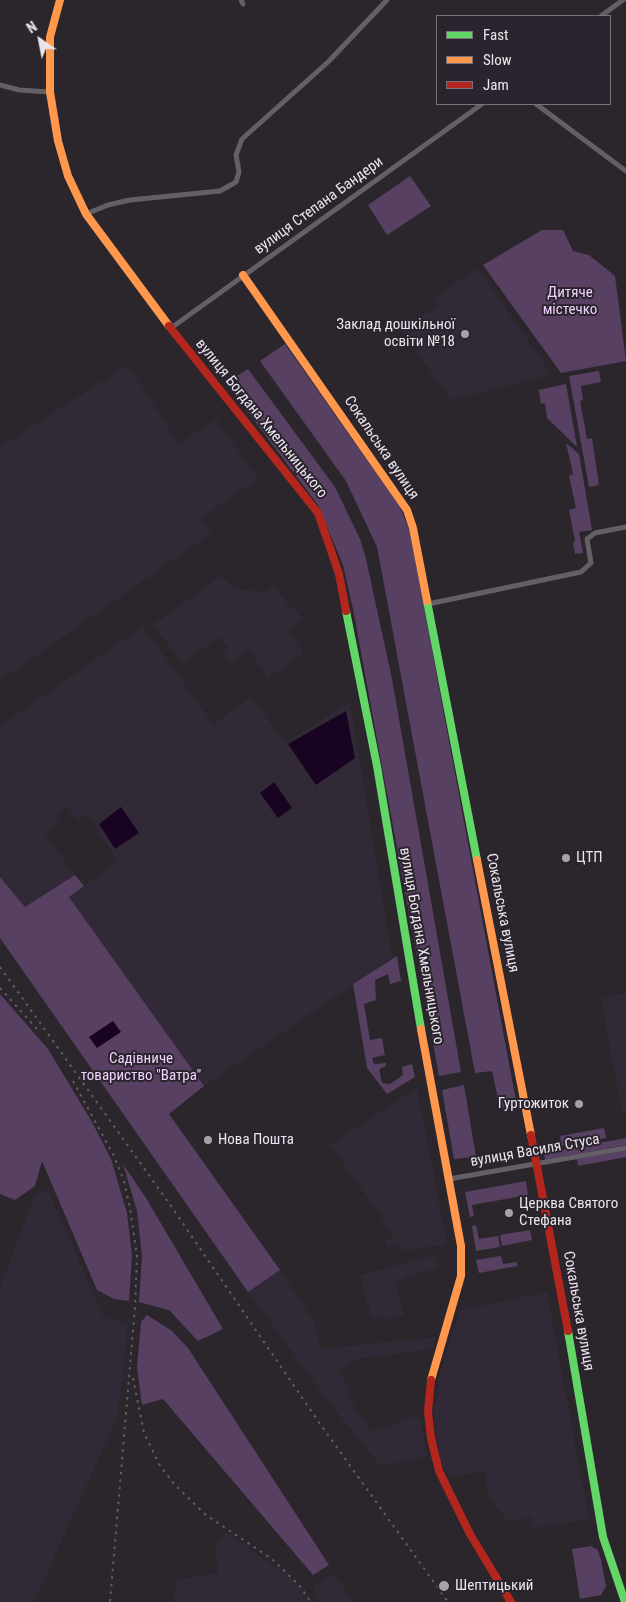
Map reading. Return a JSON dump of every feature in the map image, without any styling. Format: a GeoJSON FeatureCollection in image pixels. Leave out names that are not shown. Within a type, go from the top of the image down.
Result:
{"type":"FeatureCollection","features":[{"type":"Feature","properties":{"kind":"street","name":"вулиця Богдана Хмельницького"},"geometry":{"type":"LineString","coordinates":[[60,0],[50,37],[50,92],[58,141],[68,176],[86,214],[171,328],[308,498],[318,513],[332,548],[339,574],[377,766],[412,977],[461,1246],[461,1276],[432,1375],[428,1412],[431,1438],[439,1471],[470,1534],[511,1602]]}},
{"type":"Feature","properties":{"kind":"street"},"geometry":{"type":"LineString","coordinates":[[86,214],[108,205],[130,200],[220,191],[236,182],[239,172],[236,155],[242,139],[328,62],[387,0]]}},
{"type":"Feature","properties":{"kind":"street"},"geometry":{"type":"LineString","coordinates":[[602,15],[623,0]]}},
{"type":"Feature","properties":{"kind":"street"},"geometry":{"type":"LineString","coordinates":[[0,86],[19,90],[50,92]]}},
{"type":"Feature","properties":{"kind":"street","name":"вулиця Степана Бандери"},"geometry":{"type":"LineString","coordinates":[[171,328],[481,105]]}},
{"type":"Feature","properties":{"kind":"street"},"geometry":{"type":"LineString","coordinates":[[537,105],[626,171]]}},
{"type":"Feature","properties":{"kind":"street","name":"Сокальська вулиця"},"geometry":{"type":"LineString","coordinates":[[243,276],[407,510],[413,528],[568,1329],[603,1537],[625,1600]]}},
{"type":"Feature","properties":{"kind":"street"},"geometry":{"type":"LineString","coordinates":[[428,604],[554,580],[581,572],[591,564],[587,539],[595,533],[626,527]]}},
{"type":"Feature","properties":{"kind":"street","name":"вулиця Василя Стуса"},"geometry":{"type":"LineString","coordinates":[[449,1179],[626,1148]]}},
{"type":"Feature","properties":{"kind":"shaded area","name":"Заклад дошкільної освіти №18"},"geometry":{"type":"Polygon","coordinates":[[[478,268],[552,375],[450,400],[401,329],[439,304],[435,297],[478,268]]]}},
{"type":"Feature","properties":{"kind":"shaded area"},"geometry":{"type":"Polygon","coordinates":[[[128,365],[179,444],[216,419],[258,479],[201,518],[211,533],[0,681],[0,447],[128,365]]]}},
{"type":"Feature","properties":{"kind":"shaded area"},"geometry":{"type":"Polygon","coordinates":[[[222,575],[232,588],[264,592],[275,586],[290,608],[295,609],[303,619],[289,630],[304,654],[268,677],[249,650],[230,663],[223,652],[228,648],[219,637],[182,663],[153,625],[222,575]]]}},
{"type":"Feature","properties":{"kind":"shaded area"},"geometry":{"type":"Polygon","coordinates":[[[143,626],[213,724],[251,697],[285,743],[350,702],[392,958],[204,1086],[69,897],[118,862],[87,814],[77,821],[67,806],[54,815],[59,823],[45,833],[75,875],[25,908],[0,877],[0,726],[143,626]]]}},
{"type":"Feature","properties":{"kind":"shaded area"},"geometry":{"type":"Polygon","coordinates":[[[346,711],[355,758],[316,785],[288,744],[346,711]]]}},
{"type":"Feature","properties":{"kind":"shaded area"},"geometry":{"type":"Polygon","coordinates":[[[274,782],[292,808],[278,818],[260,793],[274,782]]]}},
{"type":"Feature","properties":{"kind":"shaded area"},"geometry":{"type":"Polygon","coordinates":[[[121,807],[139,833],[115,849],[99,824],[121,807]]]}},
{"type":"Feature","properties":{"kind":"shaded area"},"geometry":{"type":"Polygon","coordinates":[[[626,993],[626,1112],[622,1113],[601,998],[626,993]]]}},
{"type":"Feature","properties":{"kind":"shaded area"},"geometry":{"type":"Polygon","coordinates":[[[113,1021],[121,1032],[97,1048],[89,1037],[113,1021]]]}},
{"type":"Feature","properties":{"kind":"shaded area"},"geometry":{"type":"Polygon","coordinates":[[[417,1088],[447,1244],[403,1251],[398,1242],[388,1248],[384,1242],[394,1235],[330,1145],[417,1088]]]}},
{"type":"Feature","properties":{"kind":"shaded area"},"geometry":{"type":"Polygon","coordinates":[[[48,1190],[103,1316],[128,1324],[118,1416],[34,1602],[0,1602],[0,1287],[33,1199],[39,1193],[48,1190]]]}},
{"type":"Feature","properties":{"kind":"shaded area"},"geometry":{"type":"Polygon","coordinates":[[[435,1255],[439,1268],[405,1277],[405,1279],[395,1282],[404,1315],[385,1320],[384,1316],[372,1319],[360,1275],[435,1255]]]}},
{"type":"Feature","properties":{"kind":"shaded area"},"geometry":{"type":"Polygon","coordinates":[[[280,1270],[315,1323],[320,1349],[436,1337],[432,1349],[357,1359],[338,1370],[351,1390],[346,1394],[372,1432],[416,1416],[421,1423],[427,1456],[381,1466],[335,1410],[248,1292],[280,1270]]]}},
{"type":"Feature","properties":{"kind":"shaded area"},"geometry":{"type":"Polygon","coordinates":[[[547,1292],[589,1519],[533,1528],[531,1517],[509,1522],[489,1499],[485,1471],[449,1477],[442,1464],[436,1438],[434,1416],[439,1377],[460,1310],[547,1292]]]}},
{"type":"Feature","properties":{"kind":"shaded area"},"geometry":{"type":"Polygon","coordinates":[[[225,1531],[294,1580],[310,1602],[174,1602],[176,1580],[218,1573],[215,1545],[225,1531]]]}},
{"type":"Feature","properties":{"kind":"shaded area"},"geometry":{"type":"Polygon","coordinates":[[[334,1573],[353,1602],[319,1602],[313,1587],[334,1573]]]}},
{"type":"Feature","properties":{"kind":"green space"},"geometry":{"type":"Polygon","coordinates":[[[410,176],[431,206],[387,235],[368,205],[410,176]]]}},
{"type":"Feature","properties":{"kind":"green space","name":"Дитяче містечко"},"geometry":{"type":"Polygon","coordinates":[[[542,230],[563,230],[573,251],[589,255],[615,276],[626,361],[561,373],[483,265],[542,230]]]}},
{"type":"Feature","properties":{"kind":"green space"},"geometry":{"type":"Polygon","coordinates":[[[285,344],[400,507],[410,532],[517,1106],[500,1108],[492,1071],[475,1073],[377,547],[346,481],[260,361],[285,344]]]}},
{"type":"Feature","properties":{"kind":"green space"},"geometry":{"type":"Polygon","coordinates":[[[248,369],[335,487],[360,539],[392,679],[461,1072],[439,1076],[353,609],[343,565],[318,505],[226,383],[248,369]]]}},
{"type":"Feature","properties":{"kind":"green space"},"geometry":{"type":"Polygon","coordinates":[[[599,371],[601,382],[581,386],[583,400],[580,401],[587,439],[592,438],[599,485],[589,487],[569,376],[599,371]]]}},
{"type":"Feature","properties":{"kind":"green space"},"geometry":{"type":"Polygon","coordinates":[[[566,384],[577,447],[547,418],[545,403],[541,404],[539,390],[566,384]]]}},
{"type":"Feature","properties":{"kind":"green space"},"geometry":{"type":"Polygon","coordinates":[[[566,443],[579,454],[592,530],[579,532],[583,553],[575,554],[573,543],[575,541],[569,510],[576,508],[569,476],[573,474],[566,443]]]}},
{"type":"Feature","properties":{"kind":"green space","name":"Садівниче товариство \"Ватра\""},"geometry":{"type":"Polygon","coordinates":[[[75,875],[84,886],[69,897],[204,1086],[169,1114],[280,1270],[248,1292],[0,938],[0,877],[25,907],[75,875]]]}},
{"type":"Feature","properties":{"kind":"green space"},"geometry":{"type":"Polygon","coordinates":[[[397,956],[401,981],[390,984],[388,974],[375,980],[376,1000],[364,1004],[370,1040],[382,1038],[385,1055],[372,1058],[374,1064],[386,1063],[386,1066],[379,1069],[382,1083],[390,1084],[403,1075],[402,1067],[412,1064],[415,1077],[387,1094],[367,1068],[353,984],[397,956]]]}},
{"type":"Feature","properties":{"kind":"green space"},"geometry":{"type":"Polygon","coordinates":[[[0,994],[48,1049],[92,1122],[111,1159],[127,1213],[132,1256],[129,1301],[114,1299],[97,1290],[42,1161],[35,1186],[15,1200],[0,1194],[0,994]]]}},
{"type":"Feature","properties":{"kind":"green space"},"geometry":{"type":"Polygon","coordinates":[[[464,1085],[476,1157],[454,1159],[442,1090],[464,1085]]]}},
{"type":"Feature","properties":{"kind":"green space"},"geometry":{"type":"Polygon","coordinates":[[[604,1128],[606,1138],[561,1146],[560,1136],[604,1128]]]}},
{"type":"Feature","properties":{"kind":"green space"},"geometry":{"type":"Polygon","coordinates":[[[626,1138],[626,1145],[545,1160],[544,1153],[626,1138]]]}},
{"type":"Feature","properties":{"kind":"green space"},"geometry":{"type":"Polygon","coordinates":[[[626,1150],[626,1157],[578,1166],[577,1159],[626,1150]]]}},
{"type":"Feature","properties":{"kind":"green space"},"geometry":{"type":"Polygon","coordinates":[[[123,1164],[146,1198],[223,1329],[198,1341],[169,1310],[139,1302],[142,1256],[137,1211],[123,1164]]]}},
{"type":"Feature","properties":{"kind":"green space"},"geometry":{"type":"Polygon","coordinates":[[[526,1181],[528,1195],[472,1205],[474,1216],[470,1217],[465,1192],[526,1181]]]}},
{"type":"Feature","properties":{"kind":"green space"},"geometry":{"type":"Polygon","coordinates":[[[476,1225],[479,1239],[498,1236],[500,1247],[476,1251],[472,1226],[476,1225]]]}},
{"type":"Feature","properties":{"kind":"green space"},"geometry":{"type":"Polygon","coordinates":[[[530,1230],[532,1240],[502,1246],[500,1235],[530,1230]]]}},
{"type":"Feature","properties":{"kind":"green space"},"geometry":{"type":"Polygon","coordinates":[[[501,1256],[503,1264],[517,1262],[517,1266],[479,1273],[476,1260],[501,1256]]]}},
{"type":"Feature","properties":{"kind":"green space"},"geometry":{"type":"Polygon","coordinates":[[[147,1315],[172,1331],[188,1348],[329,1565],[313,1575],[163,1399],[142,1405],[137,1367],[141,1322],[147,1315]]]}},
{"type":"Feature","properties":{"kind":"green space"},"geometry":{"type":"Polygon","coordinates":[[[591,1546],[598,1550],[606,1586],[601,1595],[580,1599],[572,1549],[591,1546]]]}},
{"type":"Feature","properties":{"kind":"railway"},"geometry":{"type":"LineString","coordinates":[[0,967],[171,1206],[318,1421],[448,1602]]}},
{"type":"Feature","properties":{"kind":"railway"},"geometry":{"type":"LineString","coordinates":[[0,988],[37,1029]]}},
{"type":"Feature","properties":{"kind":"railway"},"geometry":{"type":"LineString","coordinates":[[73,1081],[114,1156],[124,1181],[137,1256],[135,1307],[110,1602]]}},
{"type":"Feature","properties":{"kind":"railway"},"geometry":{"type":"LineString","coordinates":[[133,1378],[144,1433],[159,1464],[174,1484],[206,1515],[272,1559],[299,1585],[311,1602]]}},
{"type":"Feature","properties":{"kind":"traffic: fast"},"geometry":{"type":"LineString","coordinates":[[427,601],[477,860]]}},
{"type":"Feature","properties":{"kind":"traffic: fast"},"geometry":{"type":"LineString","coordinates":[[346,611],[377,766],[421,1029]]}},
{"type":"Feature","properties":{"kind":"traffic: fast"},"geometry":{"type":"LineString","coordinates":[[568,1331],[603,1537],[625,1602]]}},
{"type":"Feature","properties":{"kind":"traffic: slow"},"geometry":{"type":"LineString","coordinates":[[60,0],[50,37],[50,92],[58,141],[68,176],[86,214],[169,326]]}},
{"type":"Feature","properties":{"kind":"traffic: slow"},"geometry":{"type":"LineString","coordinates":[[243,275],[407,510],[413,528],[427,601]]}},
{"type":"Feature","properties":{"kind":"traffic: slow"},"geometry":{"type":"LineString","coordinates":[[477,860],[531,1135]]}},
{"type":"Feature","properties":{"kind":"traffic: slow"},"geometry":{"type":"LineString","coordinates":[[421,1029],[461,1246],[461,1276],[431,1380]]}},
{"type":"Feature","properties":{"kind":"traffic: jam"},"geometry":{"type":"LineString","coordinates":[[169,326],[318,513],[339,574],[346,611]]}},
{"type":"Feature","properties":{"kind":"traffic: jam"},"geometry":{"type":"LineString","coordinates":[[531,1135],[568,1331]]}},
{"type":"Feature","properties":{"kind":"traffic: jam"},"geometry":{"type":"LineString","coordinates":[[431,1380],[428,1412],[431,1438],[439,1471],[470,1534],[511,1602]]}},
{"type":"Feature","properties":{"kind":"place","name":"Заклад дошкільної освіти №18"},"geometry":{"type":"Point","coordinates":[465,334]}},
{"type":"Feature","properties":{"kind":"place","name":"ЦТП"},"geometry":{"type":"Point","coordinates":[566,858]}},
{"type":"Feature","properties":{"kind":"place","name":"Гуртожиток"},"geometry":{"type":"Point","coordinates":[579,1104]}},
{"type":"Feature","properties":{"kind":"place","name":"Нова Пошта"},"geometry":{"type":"Point","coordinates":[208,1140]}},
{"type":"Feature","properties":{"kind":"place","name":"Церква Святого Стефана"},"geometry":{"type":"Point","coordinates":[509,1213]}},
{"type":"Feature","properties":{"kind":"place","name":"Шептицький"},"geometry":{"type":"Point","coordinates":[444,1586]}}]}
